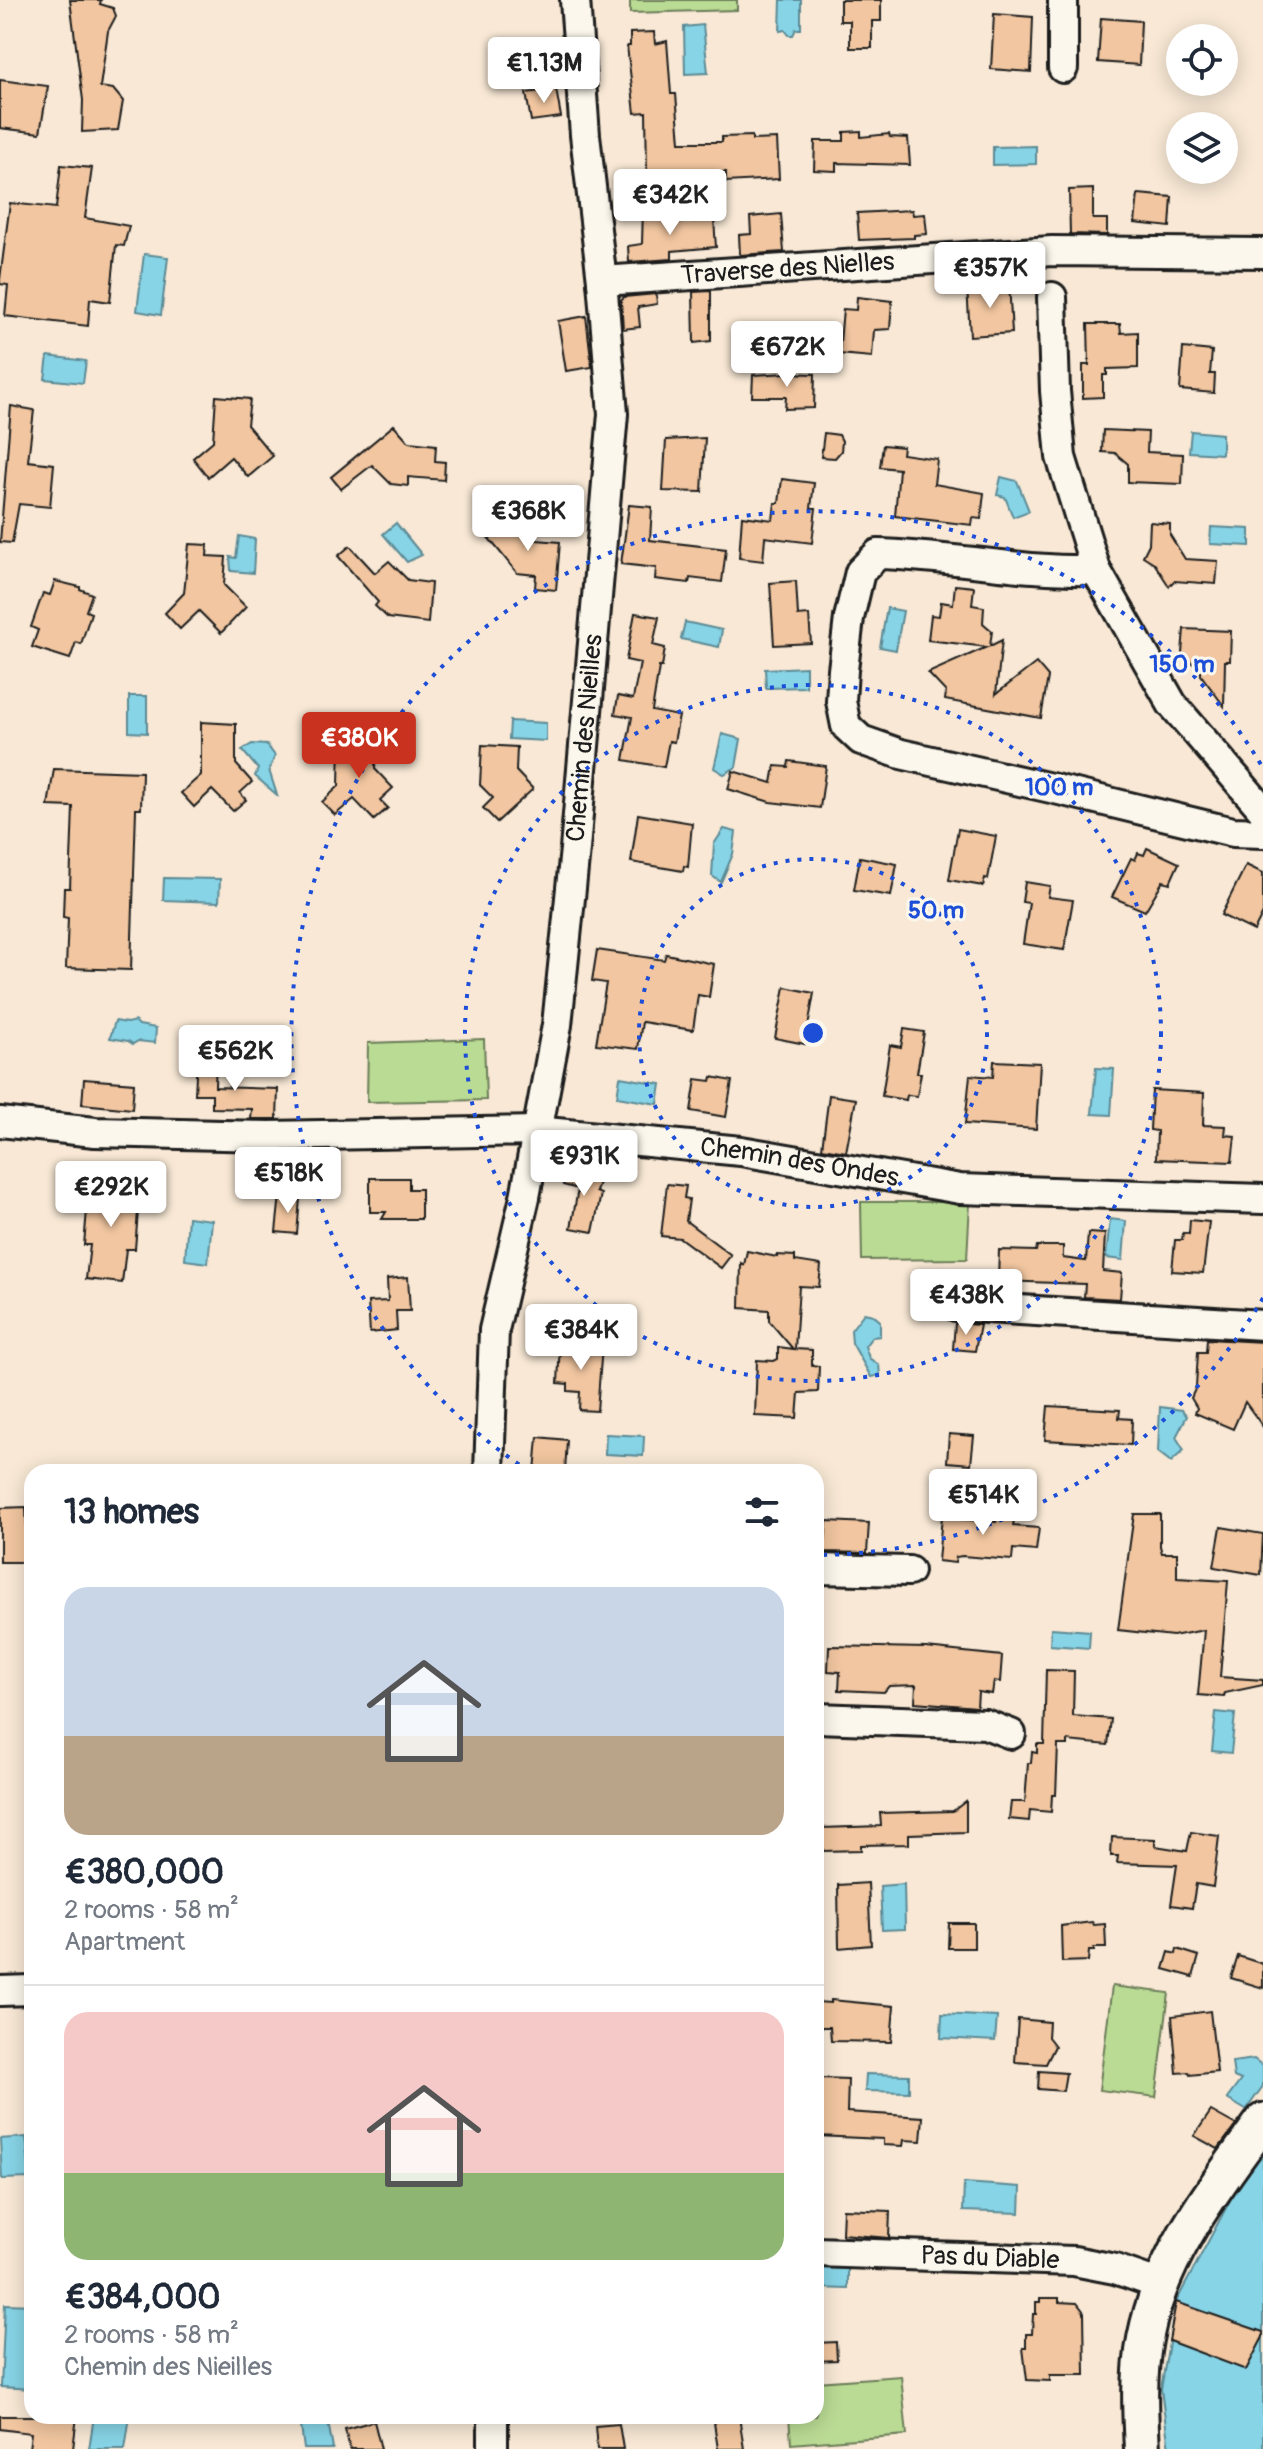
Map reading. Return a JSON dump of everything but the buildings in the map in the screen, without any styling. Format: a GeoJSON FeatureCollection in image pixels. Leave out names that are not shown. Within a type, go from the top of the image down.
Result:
{"type":"FeatureCollection","features":[{"type":"Feature","properties":{"kind":"street","name":"Chemin des Nieilles"},"geometry":{"type":"LineString","coordinates":[[489,1464],[494,1330],[525,1197],[559,1010],[613,414],[575,0]]}},
{"type":"Feature","properties":{"kind":"street"},"geometry":{"type":"LineString","coordinates":[[1063,0],[1063,68]]}},
{"type":"Feature","properties":{"kind":"street","name":"Traverse des Nielles"},"geometry":{"type":"LineString","coordinates":[[602,281],[1052,251],[1263,253]]}},
{"type":"Feature","properties":{"kind":"street"},"geometry":{"type":"LineString","coordinates":[[1052,297],[1061,457],[1096,570],[1172,704],[1263,810]]}},
{"type":"Feature","properties":{"kind":"street"},"geometry":{"type":"LineString","coordinates":[[1096,570],[1056,571],[920,555],[878,554],[860,572],[849,618],[841,701],[846,726],[861,740],[901,754],[1233,832],[1263,833]]}},
{"type":"Feature","properties":{"kind":"street","name":"Chemin des Ondes"},"geometry":{"type":"LineString","coordinates":[[0,1122],[95,1132],[269,1136],[536,1131],[741,1151],[960,1189],[1263,1199]]}},
{"type":"Feature","properties":{"kind":"street"},"geometry":{"type":"LineString","coordinates":[[956,1306],[1263,1325]]}},
{"type":"Feature","properties":{"kind":"street"},"geometry":{"type":"LineString","coordinates":[[824,1569],[909,1571]]}},
{"type":"Feature","properties":{"kind":"street"},"geometry":{"type":"LineString","coordinates":[[824,1718],[985,1724],[1011,1734]]}},
{"type":"Feature","properties":{"kind":"street"},"geometry":{"type":"LineString","coordinates":[[0,1991],[24,1990]]}},
{"type":"Feature","properties":{"kind":"street"},"geometry":{"type":"LineString","coordinates":[[1142,2449],[1140,2388],[1145,2340],[1161,2285],[1192,2220],[1263,2121]]}},
{"type":"Feature","properties":{"kind":"street","name":"Pas du Diable"},"geometry":{"type":"LineString","coordinates":[[824,2252],[1074,2261],[1115,2269],[1161,2285]]}},
{"type":"Feature","properties":{"kind":"street"},"geometry":{"type":"LineString","coordinates":[[493,2424],[493,2449]]}},
{"type":"Feature","properties":{"kind":"green space"},"geometry":{"type":"Polygon","coordinates":[[[630,0],[737,0],[737,10],[630,13],[630,0]]]}},
{"type":"Feature","properties":{"kind":"green space"},"geometry":{"type":"Polygon","coordinates":[[[484,1039],[486,1100],[367,1102],[368,1043],[484,1039]]]}},
{"type":"Feature","properties":{"kind":"green space"},"geometry":{"type":"Polygon","coordinates":[[[861,1202],[970,1202],[967,1259],[862,1260],[861,1202]]]}},
{"type":"Feature","properties":{"kind":"green space"},"geometry":{"type":"Polygon","coordinates":[[[1112,1986],[1169,1993],[1156,2097],[1099,2090],[1112,1986]]]}},
{"type":"Feature","properties":{"kind":"green space"},"geometry":{"type":"Polygon","coordinates":[[[901,2376],[907,2435],[791,2444],[790,2424],[824,2424],[824,2381],[901,2376]]]}},
{"type":"Feature","properties":{"kind":"water"},"geometry":{"type":"Polygon","coordinates":[[[781,0],[801,0],[801,29],[796,29],[793,35],[785,30],[780,31],[781,0]]]}},
{"type":"Feature","properties":{"kind":"water"},"geometry":{"type":"Polygon","coordinates":[[[703,25],[708,73],[685,74],[684,27],[703,25]]]}},
{"type":"Feature","properties":{"kind":"water"},"geometry":{"type":"Polygon","coordinates":[[[1036,146],[1036,164],[993,165],[993,147],[1036,146]]]}},
{"type":"Feature","properties":{"kind":"water"},"geometry":{"type":"Polygon","coordinates":[[[144,254],[168,257],[161,315],[137,311],[144,254]]]}},
{"type":"Feature","properties":{"kind":"water"},"geometry":{"type":"Polygon","coordinates":[[[48,356],[86,361],[83,383],[45,379],[48,356]]]}},
{"type":"Feature","properties":{"kind":"water"},"geometry":{"type":"Polygon","coordinates":[[[1191,431],[1222,434],[1222,454],[1189,452],[1191,431]]]}},
{"type":"Feature","properties":{"kind":"water"},"geometry":{"type":"Polygon","coordinates":[[[1001,477],[1017,481],[1029,511],[1013,517],[1005,497],[997,495],[1001,477]]]}},
{"type":"Feature","properties":{"kind":"water"},"geometry":{"type":"Polygon","coordinates":[[[396,523],[422,555],[407,562],[383,534],[396,523]]]}},
{"type":"Feature","properties":{"kind":"water"},"geometry":{"type":"Polygon","coordinates":[[[1211,527],[1250,529],[1250,546],[1210,544],[1211,527]]]}},
{"type":"Feature","properties":{"kind":"water"},"geometry":{"type":"Polygon","coordinates":[[[239,536],[255,539],[253,573],[231,571],[230,557],[236,558],[239,536]]]}},
{"type":"Feature","properties":{"kind":"water"},"geometry":{"type":"Polygon","coordinates":[[[887,608],[903,611],[896,650],[880,647],[887,608]]]}},
{"type":"Feature","properties":{"kind":"water"},"geometry":{"type":"Polygon","coordinates":[[[685,622],[722,630],[719,647],[681,639],[685,622]]]}},
{"type":"Feature","properties":{"kind":"water"},"geometry":{"type":"Polygon","coordinates":[[[806,667],[806,687],[766,688],[765,669],[806,667]]]}},
{"type":"Feature","properties":{"kind":"water"},"geometry":{"type":"Polygon","coordinates":[[[129,696],[147,696],[147,733],[129,732],[129,696]]]}},
{"type":"Feature","properties":{"kind":"water"},"geometry":{"type":"Polygon","coordinates":[[[510,721],[546,723],[546,741],[509,739],[510,721]]]}},
{"type":"Feature","properties":{"kind":"water"},"geometry":{"type":"Polygon","coordinates":[[[722,734],[741,739],[736,767],[724,774],[714,768],[722,734]]]}},
{"type":"Feature","properties":{"kind":"water"},"geometry":{"type":"Polygon","coordinates":[[[252,744],[267,745],[275,756],[269,770],[277,795],[255,776],[258,769],[242,750],[252,744]]]}},
{"type":"Feature","properties":{"kind":"water"},"geometry":{"type":"Polygon","coordinates":[[[724,829],[736,832],[733,854],[721,882],[712,876],[714,844],[724,829]]]}},
{"type":"Feature","properties":{"kind":"water"},"geometry":{"type":"Polygon","coordinates":[[[164,878],[220,879],[219,902],[163,900],[164,878]]]}},
{"type":"Feature","properties":{"kind":"water"},"geometry":{"type":"Polygon","coordinates":[[[115,1021],[135,1021],[139,1025],[156,1028],[155,1043],[138,1041],[133,1044],[110,1038],[115,1021]]]}},
{"type":"Feature","properties":{"kind":"water"},"geometry":{"type":"Polygon","coordinates":[[[223,1027],[245,1029],[243,1068],[220,1067],[223,1027]]]}},
{"type":"Feature","properties":{"kind":"water"},"geometry":{"type":"Polygon","coordinates":[[[1096,1068],[1114,1069],[1111,1115],[1092,1114],[1096,1068]]]}},
{"type":"Feature","properties":{"kind":"water"},"geometry":{"type":"Polygon","coordinates":[[[620,1077],[661,1084],[658,1104],[617,1097],[620,1077]]]}},
{"type":"Feature","properties":{"kind":"water"},"geometry":{"type":"Polygon","coordinates":[[[188,1217],[212,1220],[208,1263],[185,1260],[188,1217]]]}},
{"type":"Feature","properties":{"kind":"water"},"geometry":{"type":"Polygon","coordinates":[[[1110,1219],[1126,1221],[1123,1260],[1106,1258],[1110,1219]]]}},
{"type":"Feature","properties":{"kind":"water"},"geometry":{"type":"Polygon","coordinates":[[[864,1313],[880,1321],[880,1336],[872,1337],[865,1346],[869,1358],[879,1365],[880,1375],[871,1377],[852,1343],[851,1330],[864,1313]]]}},
{"type":"Feature","properties":{"kind":"water"},"geometry":{"type":"Polygon","coordinates":[[[1160,1407],[1182,1410],[1187,1416],[1176,1437],[1184,1450],[1171,1462],[1158,1452],[1160,1407]]]}},
{"type":"Feature","properties":{"kind":"water"},"geometry":{"type":"Polygon","coordinates":[[[606,1434],[644,1436],[643,1456],[605,1454],[606,1434]]]}},
{"type":"Feature","properties":{"kind":"water"},"geometry":{"type":"Polygon","coordinates":[[[1051,1628],[1090,1631],[1089,1648],[1050,1645],[1051,1628]]]}},
{"type":"Feature","properties":{"kind":"water"},"geometry":{"type":"Polygon","coordinates":[[[1216,1712],[1235,1714],[1231,1753],[1212,1751],[1216,1712]]]}},
{"type":"Feature","properties":{"kind":"water"},"geometry":{"type":"Polygon","coordinates":[[[904,1884],[905,1929],[882,1930],[880,1886],[904,1884]]]}},
{"type":"Feature","properties":{"kind":"water"},"geometry":{"type":"Polygon","coordinates":[[[942,2014],[997,2017],[995,2041],[941,2038],[942,2014]]]}},
{"type":"Feature","properties":{"kind":"water"},"geometry":{"type":"Polygon","coordinates":[[[1254,2059],[1263,2066],[1263,2086],[1246,2110],[1227,2099],[1241,2080],[1234,2077],[1232,2062],[1254,2059]]]}},
{"type":"Feature","properties":{"kind":"water"},"geometry":{"type":"Polygon","coordinates":[[[866,2074],[909,2075],[909,2092],[865,2091],[866,2074]]]}},
{"type":"Feature","properties":{"kind":"water"},"geometry":{"type":"Polygon","coordinates":[[[24,2137],[24,2178],[2,2179],[0,2139],[24,2137]]]}},
{"type":"Feature","properties":{"kind":"water"},"geometry":{"type":"Polygon","coordinates":[[[1263,2152],[1263,2449],[1169,2449],[1161,2389],[1176,2302],[1243,2176],[1263,2152]]]}},
{"type":"Feature","properties":{"kind":"water"},"geometry":{"type":"Polygon","coordinates":[[[964,2183],[1021,2187],[1020,2213],[963,2211],[964,2183]]]}},
{"type":"Feature","properties":{"kind":"water"},"geometry":{"type":"Polygon","coordinates":[[[824,2267],[848,2268],[848,2289],[824,2288],[824,2267]]]}},
{"type":"Feature","properties":{"kind":"water"},"geometry":{"type":"Polygon","coordinates":[[[5,2304],[24,2305],[24,2388],[1,2387],[5,2304]]]}},
{"type":"Feature","properties":{"kind":"water"},"geometry":{"type":"Polygon","coordinates":[[[93,2424],[129,2424],[125,2449],[89,2449],[93,2424]]]}},
{"type":"Feature","properties":{"kind":"water"},"geometry":{"type":"Polygon","coordinates":[[[301,2424],[328,2424],[333,2449],[304,2449],[301,2424]]]}}]}
